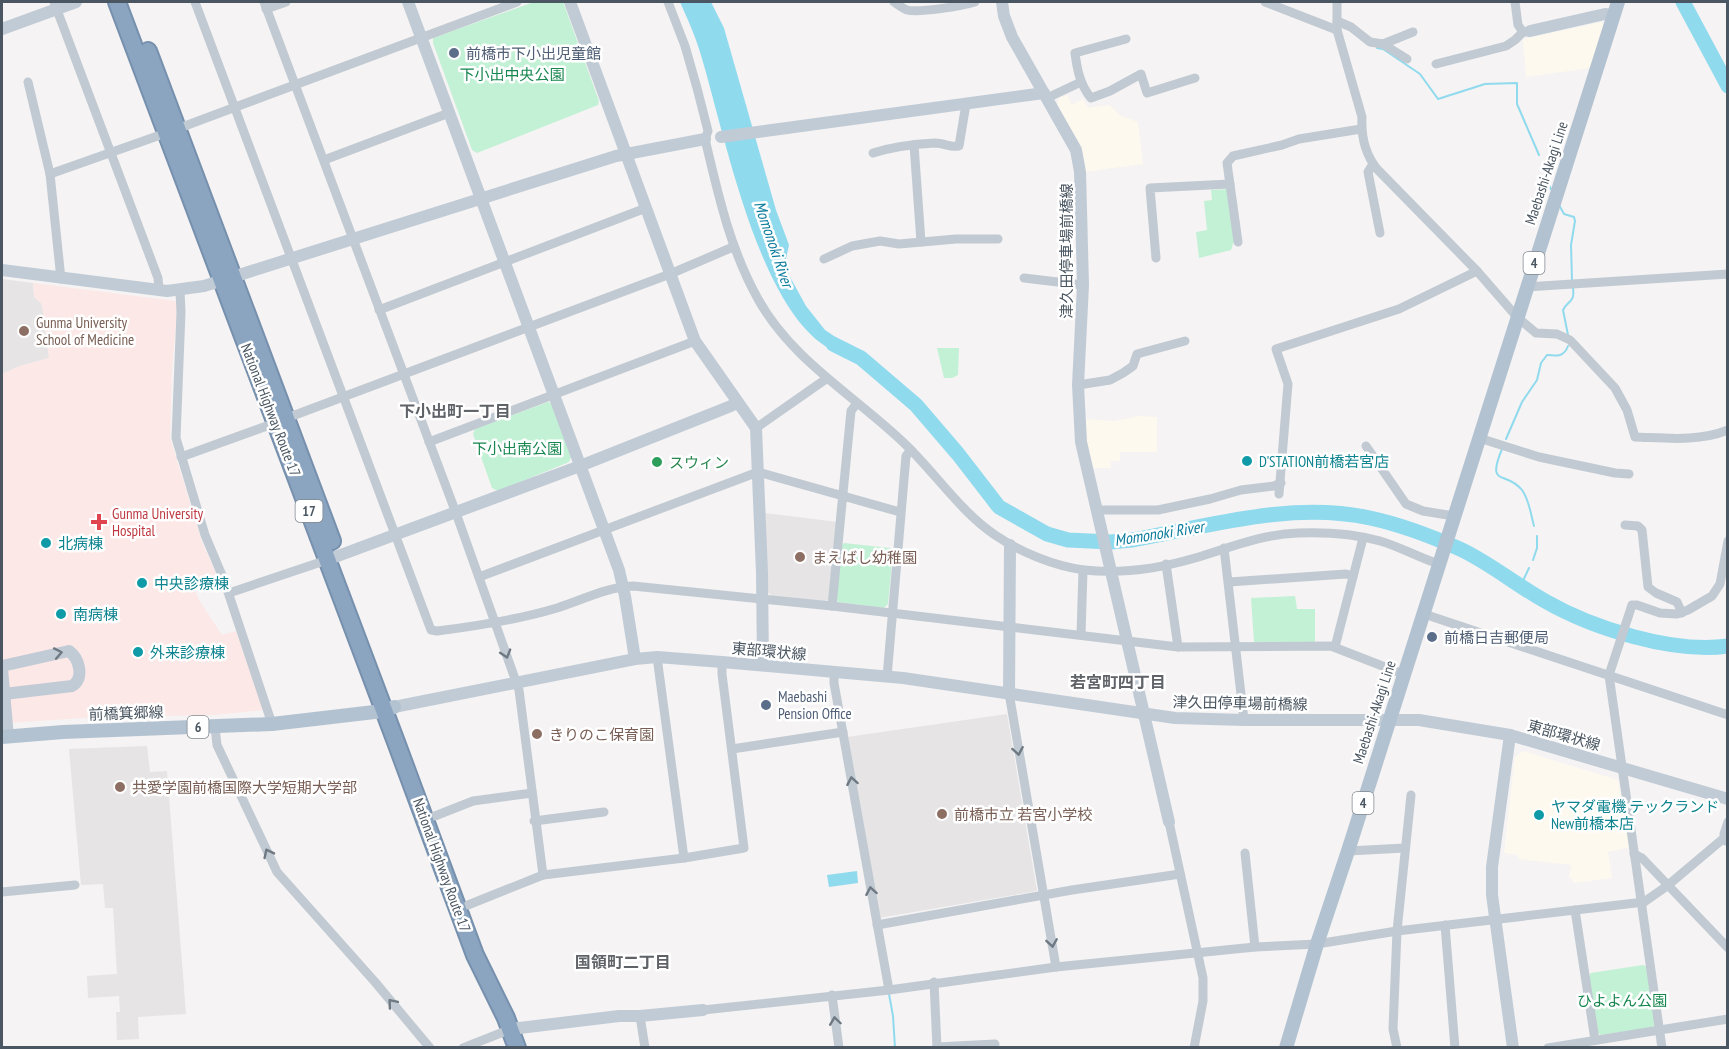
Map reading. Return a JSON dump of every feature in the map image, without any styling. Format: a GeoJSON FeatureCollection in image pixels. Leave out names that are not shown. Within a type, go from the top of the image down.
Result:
{"type":"FeatureCollection","features":[{"type":"Feature","properties":{"kind":"highway","name":"National Highway Route 17"},"geometry":{"type":"LineString","coordinates":[[117,2],[172,131]]}},
{"type":"Feature","properties":{"kind":"highway","name":"National Highway Route 17"},"geometry":{"type":"LineString","coordinates":[[129,2],[172,131],[333,558],[475,955],[518,1047]]}},
{"type":"Feature","properties":{"kind":"highway","name":"National Highway Route 17"},"geometry":{"type":"LineString","coordinates":[[388,709],[435,816],[484,948],[508,1023]]}},
{"type":"Feature","properties":{"kind":"main road","name":"Maebashi-Akagi Line"},"geometry":{"type":"LineString","coordinates":[[1453,521],[1616,8]]}},
{"type":"Feature","properties":{"kind":"main road","name":"4"},"geometry":{"type":"LineString","coordinates":[[1440,561],[1453,521]]}},
{"type":"Feature","properties":{"kind":"main road","name":"Maebashi-Akagi Line"},"geometry":{"type":"LineString","coordinates":[[1286,1047],[1440,561]]}},
{"type":"Feature","properties":{"kind":"main road","name":"前橋箕郷線"},"geometry":{"type":"LineString","coordinates":[[4,737],[63,732],[272,724],[388,709]]}},
{"type":"Feature","properties":{"kind":"street"},"geometry":{"type":"LineString","coordinates":[[2,30],[56,5],[76,2]]}},
{"type":"Feature","properties":{"kind":"street"},"geometry":{"type":"LineString","coordinates":[[195,2],[431,630],[497,624],[623,586],[832,606],[1178,647],[1325,645],[1403,674]]}},
{"type":"Feature","properties":{"kind":"street"},"geometry":{"type":"LineString","coordinates":[[286,2],[265,5],[456,513],[520,692],[534,821],[543,875]]}},
{"type":"Feature","properties":{"kind":"street"},"geometry":{"type":"LineString","coordinates":[[408,2],[530,327],[623,586],[635,659]]}},
{"type":"Feature","properties":{"kind":"street"},"geometry":{"type":"LineString","coordinates":[[51,174],[517,2]]}},
{"type":"Feature","properties":{"kind":"street"},"geometry":{"type":"LineString","coordinates":[[570,2],[695,341],[756,428],[763,599],[763,665]]}},
{"type":"Feature","properties":{"kind":"street"},"geometry":{"type":"LineString","coordinates":[[668,2],[685,46],[697,88],[708,131],[705,139],[733,247],[756,295],[786,337],[826,379],[886,426],[980,523],[1010,545],[1041,558],[1083,570],[1110,570],[1166,564],[1195,558],[1246,541],[1297,532],[1325,533],[1380,541],[1440,561]]}},
{"type":"Feature","properties":{"kind":"street"},"geometry":{"type":"LineString","coordinates":[[894,2],[911,10],[956,7],[975,2]]}},
{"type":"Feature","properties":{"kind":"street","name":"津久田停車場前橋線"},"geometry":{"type":"LineString","coordinates":[[1002,2],[1004,16],[1012,37],[1076,150],[1080,172],[1083,285],[1078,385],[1081,442],[1110,570]]}},
{"type":"Feature","properties":{"kind":"street"},"geometry":{"type":"LineString","coordinates":[[1265,2],[1337,26],[1351,27],[1370,42],[1383,44],[1407,59]]}},
{"type":"Feature","properties":{"kind":"street"},"geometry":{"type":"LineString","coordinates":[[1337,2],[1337,26],[1362,117],[1361,129],[1368,158],[1373,164],[1477,271],[1517,317],[1536,333],[1557,334],[1570,340],[1615,388],[1627,410],[1635,438],[1713,436],[1728,430]]}},
{"type":"Feature","properties":{"kind":"street"},"geometry":{"type":"LineString","coordinates":[[1515,2],[1518,25],[1526,32]]}},
{"type":"Feature","properties":{"kind":"street"},"geometry":{"type":"LineString","coordinates":[[56,5],[158,278],[159,290]]}},
{"type":"Feature","properties":{"kind":"street"},"geometry":{"type":"LineString","coordinates":[[1436,64],[1506,46],[1526,32],[1605,14],[1616,8]]}},
{"type":"Feature","properties":{"kind":"street"},"geometry":{"type":"LineString","coordinates":[[1383,44],[1413,32]]}},
{"type":"Feature","properties":{"kind":"street"},"geometry":{"type":"LineString","coordinates":[[1126,39],[1075,53],[1077,72],[1091,98],[1110,91],[1141,74],[1146,93],[1195,78]]}},
{"type":"Feature","properties":{"kind":"street"},"geometry":{"type":"LineString","coordinates":[[28,82],[51,174],[61,279]]}},
{"type":"Feature","properties":{"kind":"street"},"geometry":{"type":"LineString","coordinates":[[2,270],[61,279],[180,291],[626,153],[757,131],[1046,95],[1082,82]]}},
{"type":"Feature","properties":{"kind":"street"},"geometry":{"type":"LineString","coordinates":[[873,153],[936,143],[959,146],[966,104]]}},
{"type":"Feature","properties":{"kind":"street"},"geometry":{"type":"LineString","coordinates":[[324,160],[449,113]]}},
{"type":"Feature","properties":{"kind":"street"},"geometry":{"type":"LineString","coordinates":[[1238,242],[1227,163],[1233,156],[1282,146],[1299,139],[1361,129]]}},
{"type":"Feature","properties":{"kind":"street"},"geometry":{"type":"LineString","coordinates":[[914,145],[921,242]]}},
{"type":"Feature","properties":{"kind":"street"},"geometry":{"type":"LineString","coordinates":[[1373,164],[1368,172],[1380,233]]}},
{"type":"Feature","properties":{"kind":"street"},"geometry":{"type":"LineString","coordinates":[[1156,258],[1150,188],[1230,184]]}},
{"type":"Feature","properties":{"kind":"street"},"geometry":{"type":"LineString","coordinates":[[379,309],[646,208]]}},
{"type":"Feature","properties":{"kind":"street"},"geometry":{"type":"LineString","coordinates":[[824,259],[855,245],[880,241],[894,244],[998,239]]}},
{"type":"Feature","properties":{"kind":"street"},"geometry":{"type":"LineString","coordinates":[[181,457],[670,274],[733,247]]}},
{"type":"Feature","properties":{"kind":"street"},"geometry":{"type":"LineString","coordinates":[[1279,494],[1288,384],[1276,349],[1399,309],[1477,271]]}},
{"type":"Feature","properties":{"kind":"street"},"geometry":{"type":"LineString","coordinates":[[1526,286],[1728,274]]}},
{"type":"Feature","properties":{"kind":"street"},"geometry":{"type":"LineString","coordinates":[[1024,278],[1083,285]]}},
{"type":"Feature","properties":{"kind":"street"},"geometry":{"type":"LineString","coordinates":[[180,291],[175,434],[206,535],[229,593],[272,724]]}},
{"type":"Feature","properties":{"kind":"street"},"geometry":{"type":"LineString","coordinates":[[429,442],[695,341]]}},
{"type":"Feature","properties":{"kind":"street"},"geometry":{"type":"LineString","coordinates":[[1078,385],[1110,380],[1133,366],[1137,354],[1185,341]]}},
{"type":"Feature","properties":{"kind":"street"},"geometry":{"type":"LineString","coordinates":[[756,428],[826,379]]}},
{"type":"Feature","properties":{"kind":"street"},"geometry":{"type":"LineString","coordinates":[[229,593],[456,513],[580,466],[737,402]]}},
{"type":"Feature","properties":{"kind":"street"},"geometry":{"type":"LineString","coordinates":[[832,606],[851,411],[857,403]]}},
{"type":"Feature","properties":{"kind":"street"},"geometry":{"type":"LineString","coordinates":[[1479,438],[1539,457],[1629,474]]}},
{"type":"Feature","properties":{"kind":"street"},"geometry":{"type":"LineString","coordinates":[[1366,447],[1406,504],[1453,521]]}},
{"type":"Feature","properties":{"kind":"street"},"geometry":{"type":"LineString","coordinates":[[887,677],[900,512],[906,456],[911,450]]}},
{"type":"Feature","properties":{"kind":"street"},"geometry":{"type":"LineString","coordinates":[[479,577],[758,472],[900,512]]}},
{"type":"Feature","properties":{"kind":"street"},"geometry":{"type":"LineString","coordinates":[[1097,514],[1158,510],[1281,483]]}},
{"type":"Feature","properties":{"kind":"street"},"geometry":{"type":"LineString","coordinates":[[1625,525],[1638,526],[1642,530],[1648,587],[1677,602],[1682,613]]}},
{"type":"Feature","properties":{"kind":"street"},"geometry":{"type":"LineString","coordinates":[[1335,647],[1363,538]]}},
{"type":"Feature","properties":{"kind":"street"},"geometry":{"type":"LineString","coordinates":[[1662,1047],[1609,675],[1634,604],[1660,613],[1682,613],[1712,596],[1718,590],[1728,541]]}},
{"type":"Feature","properties":{"kind":"street"},"geometry":{"type":"LineString","coordinates":[[1010,545],[1009,693],[1056,967]]}},
{"type":"Feature","properties":{"kind":"street"},"geometry":{"type":"LineString","coordinates":[[1224,548],[1244,720]]}},
{"type":"Feature","properties":{"kind":"street"},"geometry":{"type":"LineString","coordinates":[[1166,564],[1178,647]]}},
{"type":"Feature","properties":{"kind":"street"},"geometry":{"type":"LineString","coordinates":[[1081,635],[1083,570]]}},
{"type":"Feature","properties":{"kind":"street"},"geometry":{"type":"LineString","coordinates":[[1110,570],[1198,953],[1204,992],[1194,1047]]}},
{"type":"Feature","properties":{"kind":"street"},"geometry":{"type":"LineString","coordinates":[[1229,582],[1346,574],[1353,576]]}},
{"type":"Feature","properties":{"kind":"street"},"geometry":{"type":"LineString","coordinates":[[1424,614],[1728,715]]}},
{"type":"Feature","properties":{"kind":"street"},"geometry":{"type":"LineString","coordinates":[[4,694],[72,686],[79,682],[81,677],[75,657],[69,651],[2,668],[4,737]]}},
{"type":"Feature","properties":{"kind":"street"},"geometry":{"type":"LineString","coordinates":[[657,657],[657,672],[684,858]]}},
{"type":"Feature","properties":{"kind":"street","name":"東部環状線"},"geometry":{"type":"LineString","coordinates":[[388,709],[635,659],[657,657],[887,677],[1144,714]]}},
{"type":"Feature","properties":{"kind":"street"},"geometry":{"type":"LineString","coordinates":[[468,904],[543,875],[684,858],[744,848],[722,674],[723,662]]}},
{"type":"Feature","properties":{"kind":"street"},"geometry":{"type":"LineString","coordinates":[[834,671],[889,990]]}},
{"type":"Feature","properties":{"kind":"street","name":"津久田停車場前橋線"},"geometry":{"type":"LineString","coordinates":[[1144,714],[1175,718],[1244,720],[1389,719]]}},
{"type":"Feature","properties":{"kind":"street","name":"東部環状線"},"geometry":{"type":"LineString","coordinates":[[1389,719],[1419,720],[1510,735],[1728,799]]}},
{"type":"Feature","properties":{"kind":"street"},"geometry":{"type":"LineString","coordinates":[[214,727],[217,744],[277,872],[430,1047]]}},
{"type":"Feature","properties":{"kind":"street"},"geometry":{"type":"LineString","coordinates":[[732,749],[843,732]]}},
{"type":"Feature","properties":{"kind":"street"},"geometry":{"type":"LineString","coordinates":[[1510,735],[1492,867],[1494,919],[1513,1047]]}},
{"type":"Feature","properties":{"kind":"street"},"geometry":{"type":"LineString","coordinates":[[435,816],[473,801],[532,793]]}},
{"type":"Feature","properties":{"kind":"street"},"geometry":{"type":"LineString","coordinates":[[1397,1047],[1393,1029],[1396,931],[1412,795]]}},
{"type":"Feature","properties":{"kind":"street"},"geometry":{"type":"LineString","coordinates":[[534,821],[604,812]]}},
{"type":"Feature","properties":{"kind":"street"},"geometry":{"type":"LineString","coordinates":[[463,1047],[508,1023],[703,1010],[889,990],[1056,967],[1255,947],[1317,944],[1396,931],[1641,903],[1668,886],[1726,841],[1728,822]]}},
{"type":"Feature","properties":{"kind":"street"},"geometry":{"type":"LineString","coordinates":[[1348,851],[1405,848]]}},
{"type":"Feature","properties":{"kind":"street"},"geometry":{"type":"LineString","coordinates":[[1245,853],[1255,947]]}},
{"type":"Feature","properties":{"kind":"street"},"geometry":{"type":"LineString","coordinates":[[1634,854],[1640,856],[1728,948]]}},
{"type":"Feature","properties":{"kind":"street"},"geometry":{"type":"LineString","coordinates":[[877,924],[1180,874]]}},
{"type":"Feature","properties":{"kind":"street"},"geometry":{"type":"LineString","coordinates":[[2,892],[75,885]]}},
{"type":"Feature","properties":{"kind":"street"},"geometry":{"type":"LineString","coordinates":[[1575,910],[1595,1040]]}},
{"type":"Feature","properties":{"kind":"street"},"geometry":{"type":"LineString","coordinates":[[1445,925],[1455,1047]]}},
{"type":"Feature","properties":{"kind":"street"},"geometry":{"type":"LineString","coordinates":[[934,982],[937,1047],[995,1044]]}},
{"type":"Feature","properties":{"kind":"street"},"geometry":{"type":"LineString","coordinates":[[832,995],[839,1047]]}},
{"type":"Feature","properties":{"kind":"street"},"geometry":{"type":"LineString","coordinates":[[640,1016],[645,1047]]}},
{"type":"Feature","properties":{"kind":"street"},"geometry":{"type":"LineString","coordinates":[[1548,1047],[1595,1040],[1612,1042],[1660,1030],[1728,1019]]}},
{"type":"Feature","properties":{"kind":"shaded area"},"geometry":{"type":"Polygon","coordinates":[[[1601,22],[1603,25],[1591,68],[1526,77],[1524,39],[1601,22]]]}},
{"type":"Feature","properties":{"kind":"shaded area"},"geometry":{"type":"Polygon","coordinates":[[[1067,95],[1072,105],[1083,99],[1088,108],[1109,105],[1121,116],[1138,122],[1143,164],[1085,172],[1057,105],[1059,98],[1067,95]]]}},
{"type":"Feature","properties":{"kind":"shaded area","name":"Gunma University School of Medicine"},"geometry":{"type":"Polygon","coordinates":[[[2,279],[33,283],[34,297],[42,304],[49,358],[2,374],[2,279]]]}},
{"type":"Feature","properties":{"kind":"shaded area","name":"Gunma University Hospital"},"geometry":{"type":"Polygon","coordinates":[[[33,283],[175,301],[178,304],[172,367],[170,438],[202,542],[217,576],[192,583],[199,600],[222,635],[236,631],[263,710],[215,715],[99,717],[7,723],[2,669],[2,374],[49,358],[42,304],[34,297],[33,283]]]}},
{"type":"Feature","properties":{"kind":"shaded area"},"geometry":{"type":"Polygon","coordinates":[[[1140,416],[1157,417],[1157,452],[1120,452],[1120,461],[1111,461],[1111,468],[1091,468],[1083,419],[1115,421],[1140,416]]]}},
{"type":"Feature","properties":{"kind":"shaded area","name":"まえばし幼稚園"},"geometry":{"type":"Polygon","coordinates":[[[765,513],[838,522],[829,599],[825,602],[772,596],[768,592],[765,513]]]}},
{"type":"Feature","properties":{"kind":"shaded area","name":"前橋市立 若宮小学校"},"geometry":{"type":"Polygon","coordinates":[[[1007,714],[1037,891],[879,918],[847,737],[1007,714]]]}},
{"type":"Feature","properties":{"kind":"shaded area","name":"共愛学園前橋国際大学短期大学部"},"geometry":{"type":"Polygon","coordinates":[[[147,746],[150,772],[167,771],[186,1014],[138,1017],[139,1039],[117,1040],[116,1012],[120,1012],[119,996],[88,998],[87,976],[117,974],[113,908],[105,908],[103,884],[81,885],[69,749],[147,746]]]}},
{"type":"Feature","properties":{"kind":"shaded area"},"geometry":{"type":"Polygon","coordinates":[[[1523,751],[1618,780],[1630,847],[1608,852],[1612,878],[1574,883],[1569,878],[1571,865],[1518,859],[1518,855],[1504,853],[1515,757],[1523,751]]]}},
{"type":"Feature","properties":{"kind":"green space","name":"下小出中央公園"},"geometry":{"type":"Polygon","coordinates":[[[534,2],[563,2],[599,101],[598,105],[477,153],[472,150],[433,38],[534,2]]]}},
{"type":"Feature","properties":{"kind":"green space"},"geometry":{"type":"Polygon","coordinates":[[[1228,189],[1234,241],[1231,250],[1199,258],[1196,232],[1207,230],[1204,201],[1212,200],[1211,190],[1228,189]]]}},
{"type":"Feature","properties":{"kind":"green space"},"geometry":{"type":"Polygon","coordinates":[[[937,348],[959,348],[958,375],[944,378],[937,348]]]}},
{"type":"Feature","properties":{"kind":"green space","name":"下小出南公園"},"geometry":{"type":"Polygon","coordinates":[[[548,402],[552,404],[571,457],[569,462],[498,491],[492,488],[473,434],[475,429],[548,402]]]}},
{"type":"Feature","properties":{"kind":"green space"},"geometry":{"type":"Polygon","coordinates":[[[844,543],[890,548],[893,552],[888,604],[884,608],[838,602],[835,598],[840,547],[844,543]]]}},
{"type":"Feature","properties":{"kind":"green space"},"geometry":{"type":"Polygon","coordinates":[[[1295,596],[1297,609],[1315,609],[1315,642],[1254,642],[1251,598],[1295,596]]]}},
{"type":"Feature","properties":{"kind":"green space","name":"ひよよん公園"},"geometry":{"type":"Polygon","coordinates":[[[1643,965],[1647,967],[1655,1024],[1653,1027],[1601,1035],[1598,1033],[1589,976],[1591,973],[1643,965]]]}},
{"type":"Feature","properties":{"kind":"water"},"geometry":{"type":"Polygon","coordinates":[[[680,2],[711,2],[724,28],[776,210],[789,245],[786,259],[789,275],[806,306],[825,330],[864,356],[839,352],[825,346],[801,324],[780,292],[761,254],[746,211],[700,52],[680,2]]]}},
{"type":"Feature","properties":{"kind":"water"},"geometry":{"type":"Polygon","coordinates":[[[857,871],[858,883],[829,887],[827,875],[857,871]]]}},
{"type":"Feature","properties":{"kind":"waterway"},"geometry":{"type":"LineString","coordinates":[[1683,2],[1728,86]]}},
{"type":"Feature","properties":{"kind":"waterway"},"geometry":{"type":"LineString","coordinates":[[1377,48],[1383,49],[1420,74],[1438,99],[1485,84],[1517,83],[1517,104],[1539,155]]}},
{"type":"Feature","properties":{"kind":"waterway"},"geometry":{"type":"LineString","coordinates":[[1545,178],[1551,189]]}},
{"type":"Feature","properties":{"kind":"waterway"},"geometry":{"type":"LineString","coordinates":[[1559,205],[1564,214],[1574,217],[1575,221],[1571,245],[1572,280]]}},
{"type":"Feature","properties":{"kind":"waterway"},"geometry":{"type":"LineString","coordinates":[[1568,335],[1563,310],[1572,299],[1573,288]]}},
{"type":"Feature","properties":{"kind":"waterway","name":"Momonoki River"},"geometry":{"type":"LineString","coordinates":[[833,344],[861,358],[916,405],[999,507],[1047,534],[1068,540],[1111,542],[1250,517],[1310,512],[1340,513],[1392,524],[1460,549],[1545,601],[1586,621],[1609,629],[1634,637],[1683,646],[1728,646]]}},
{"type":"Feature","properties":{"kind":"waterway"},"geometry":{"type":"LineString","coordinates":[[1506,439],[1522,402],[1537,380],[1541,363],[1547,355],[1562,354],[1568,346]]}},
{"type":"Feature","properties":{"kind":"waterway"},"geometry":{"type":"LineString","coordinates":[[1502,449],[1496,469],[1497,474],[1516,484],[1522,490],[1528,502],[1534,526]]}},
{"type":"Feature","properties":{"kind":"waterway"},"geometry":{"type":"LineString","coordinates":[[1533,560],[1537,548],[1537,536]]}},
{"type":"Feature","properties":{"kind":"waterway"},"geometry":{"type":"LineString","coordinates":[[1521,585],[1529,568]]}},
{"type":"Feature","properties":{"kind":"waterway"},"geometry":{"type":"LineString","coordinates":[[889,994],[895,1048]]}},
{"type":"Feature","properties":{"kind":"place","name":"前橋市下小出児童館"},"geometry":{"type":"Point","coordinates":[454,53]}},
{"type":"Feature","properties":{"kind":"place","name":"Gunma University School of Medicine"},"geometry":{"type":"Point","coordinates":[24,331]}},
{"type":"Feature","properties":{"kind":"place","name":"D'STATION前橋若宮店"},"geometry":{"type":"Point","coordinates":[1247,461]}},
{"type":"Feature","properties":{"kind":"place","name":"スウィン"},"geometry":{"type":"Point","coordinates":[657,462]}},
{"type":"Feature","properties":{"kind":"place","name":"Gunma University Hospital"},"geometry":{"type":"Point","coordinates":[99,522]}},
{"type":"Feature","properties":{"kind":"place","name":"北病棟"},"geometry":{"type":"Point","coordinates":[46,543]}},
{"type":"Feature","properties":{"kind":"place","name":"まえばし幼稚園"},"geometry":{"type":"Point","coordinates":[800,557]}},
{"type":"Feature","properties":{"kind":"place","name":"中央診療棟"},"geometry":{"type":"Point","coordinates":[142,583]}},
{"type":"Feature","properties":{"kind":"place","name":"南病棟"},"geometry":{"type":"Point","coordinates":[61,614]}},
{"type":"Feature","properties":{"kind":"place","name":"前橋日吉郵便局"},"geometry":{"type":"Point","coordinates":[1432,637]}},
{"type":"Feature","properties":{"kind":"place","name":"外来診療棟"},"geometry":{"type":"Point","coordinates":[138,652]}},
{"type":"Feature","properties":{"kind":"place","name":"Maebashi Pension Office"},"geometry":{"type":"Point","coordinates":[766,705]}},
{"type":"Feature","properties":{"kind":"place","name":"きりのこ保育園"},"geometry":{"type":"Point","coordinates":[537,734]}},
{"type":"Feature","properties":{"kind":"place","name":"共愛学園前橋国際大学短期大学部"},"geometry":{"type":"Point","coordinates":[120,787]}},
{"type":"Feature","properties":{"kind":"place","name":"前橋市立 若宮小学校"},"geometry":{"type":"Point","coordinates":[942,814]}},
{"type":"Feature","properties":{"kind":"place","name":"ヤマダ電機 テックランド New前橋本店"},"geometry":{"type":"Point","coordinates":[1539,815]}},
{"type":"Feature","properties":{"kind":"district","name":"下小出町一丁目"},"geometry":{"type":"Point","coordinates":[455,411]}},
{"type":"Feature","properties":{"kind":"district","name":"若宮町四丁目"},"geometry":{"type":"Point","coordinates":[1118,682]}},
{"type":"Feature","properties":{"kind":"district","name":"国領町二丁目"},"geometry":{"type":"Point","coordinates":[623,962]}}]}
